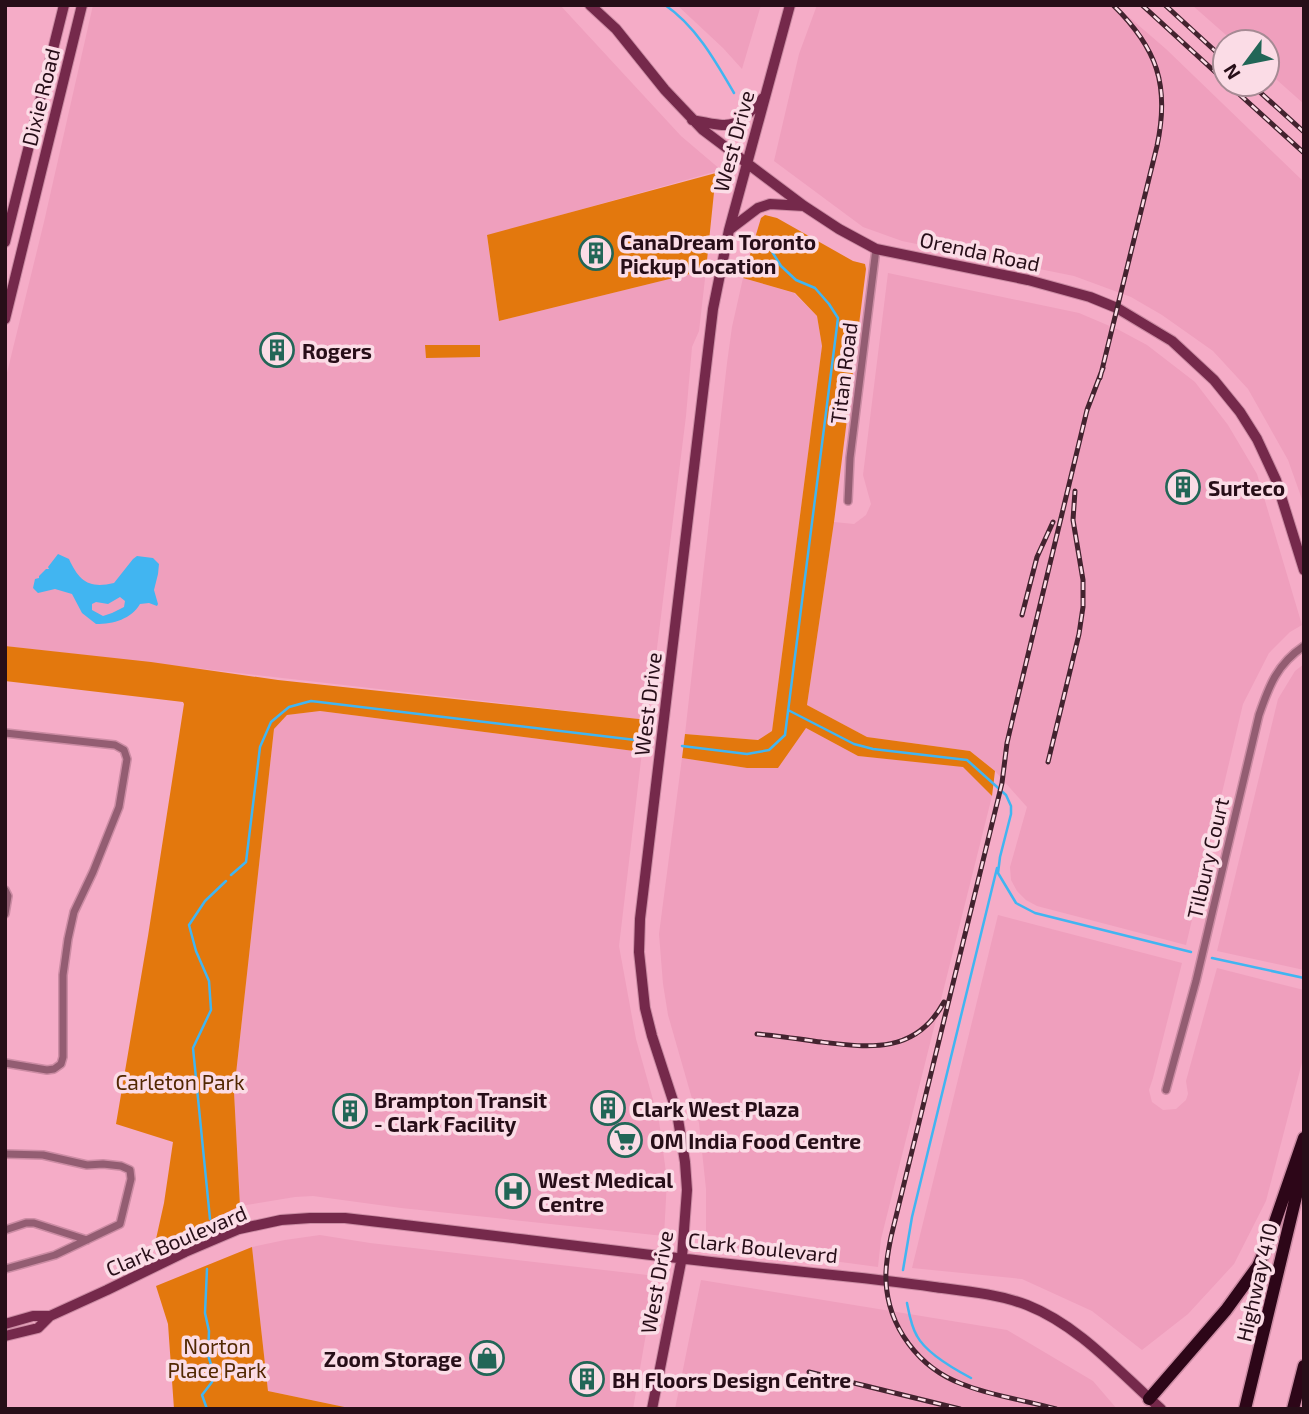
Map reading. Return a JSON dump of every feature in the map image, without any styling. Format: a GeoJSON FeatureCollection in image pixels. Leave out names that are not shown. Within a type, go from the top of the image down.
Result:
{"type":"FeatureCollection","features":[{"type":"Feature","properties":{"kind":"highway"},"geometry":{"type":"LineString","coordinates":[[1149,1399],[1226,1310],[1258,1266],[1304,1138]]}},
{"type":"Feature","properties":{"kind":"highway","name":"Highway 410"},"geometry":{"type":"LineString","coordinates":[[1245,1409],[1304,1163]]}},
{"type":"Feature","properties":{"kind":"highway"},"geometry":{"type":"LineString","coordinates":[[1293,1409],[1304,1366]]}},
{"type":"Feature","properties":{"kind":"street","name":"Dixie Road"},"geometry":{"type":"LineString","coordinates":[[5,242],[64,5]]}},
{"type":"Feature","properties":{"kind":"street","name":"Dixie Road"},"geometry":{"type":"LineString","coordinates":[[5,319],[82,5]]}},
{"type":"Feature","properties":{"kind":"street","name":"Orenda Road"},"geometry":{"type":"LineString","coordinates":[[590,5],[626,41],[692,120],[747,164],[839,229],[876,249],[1077,293],[1117,308],[1172,341],[1214,380],[1240,412],[1256,439],[1276,480],[1304,570]]}},
{"type":"Feature","properties":{"kind":"street","name":"West Drive"},"geometry":{"type":"LineString","coordinates":[[652,1409],[682,1257],[687,1190],[677,1113],[645,1008],[639,952],[640,927],[713,309],[729,230],[790,5]]}},
{"type":"Feature","properties":{"kind":"street"},"geometry":{"type":"LineString","coordinates":[[692,120],[726,125],[737,123],[744,119],[765,95]]}},
{"type":"Feature","properties":{"kind":"street"},"geometry":{"type":"LineString","coordinates":[[729,230],[758,208],[770,204],[804,206]]}},
{"type":"Feature","properties":{"kind":"street","name":"Titan Road"},"geometry":{"type":"LineString","coordinates":[[848,501],[850,458],[876,249]]}},
{"type":"Feature","properties":{"kind":"street","name":"Tilbury Court"},"geometry":{"type":"LineString","coordinates":[[1166,1090],[1196,981],[1259,715],[1268,687],[1277,672],[1304,646]]}},
{"type":"Feature","properties":{"kind":"street"},"geometry":{"type":"LineString","coordinates":[[5,733],[115,746],[124,750],[127,759],[119,807],[74,912],[68,939],[63,975],[61,1064],[47,1070],[5,1063]]}},
{"type":"Feature","properties":{"kind":"street"},"geometry":{"type":"LineString","coordinates":[[5,890],[8,897],[5,914]]}},
{"type":"Feature","properties":{"kind":"street"},"geometry":{"type":"LineString","coordinates":[[5,1154],[43,1155],[87,1165],[121,1166],[130,1170],[131,1179],[120,1224],[55,1255],[5,1269]]}},
{"type":"Feature","properties":{"kind":"street","name":"Clark Boulevard"},"geometry":{"type":"LineString","coordinates":[[5,1324],[33,1316],[50,1315],[230,1233],[260,1223],[345,1218],[871,1278],[987,1294],[1030,1306],[1055,1320],[1080,1337],[1161,1409]]}},
{"type":"Feature","properties":{"kind":"street"},"geometry":{"type":"LineString","coordinates":[[5,1230],[34,1223],[87,1240]]}},
{"type":"Feature","properties":{"kind":"street","name":"Clark Boulevard"},"geometry":{"type":"LineString","coordinates":[[5,1336],[38,1328],[50,1315]]}},
{"type":"Feature","properties":{"kind":"shaded area"},"geometry":{"type":"Polygon","coordinates":[[[93,5],[560,5],[681,136],[721,170],[487,236],[499,321],[706,270],[699,331],[692,347],[686,416],[648,720],[5,646],[5,381],[93,5]]]}},
{"type":"Feature","properties":{"kind":"shaded area"},"geometry":{"type":"Polygon","coordinates":[[[677,5],[761,5],[742,69],[723,48],[677,5]]]}},
{"type":"Feature","properties":{"kind":"shaded area"},"geometry":{"type":"Polygon","coordinates":[[[817,5],[1115,5],[1166,49],[1211,92],[1211,98],[1217,98],[1304,182],[1304,505],[1288,460],[1248,389],[1213,351],[1162,315],[1131,297],[1074,276],[902,241],[863,227],[774,161],[799,54],[817,5]]]}},
{"type":"Feature","properties":{"kind":"shaded area"},"geometry":{"type":"Polygon","coordinates":[[[1192,5],[1304,5],[1304,104],[1281,83],[1281,28],[1218,28],[1192,5]]]}},
{"type":"Feature","properties":{"kind":"shaded area"},"geometry":{"type":"Polygon","coordinates":[[[888,273],[1079,313],[1147,345],[1195,382],[1228,425],[1257,474],[1302,625],[1290,632],[1269,653],[1243,704],[1186,945],[1037,906],[1026,900],[1011,880],[1010,867],[1027,807],[995,771],[970,751],[867,737],[807,705],[834,522],[854,524],[866,515],[871,504],[863,475],[888,273]]]}},
{"type":"Feature","properties":{"kind":"shaded area"},"geometry":{"type":"Polygon","coordinates":[[[743,278],[794,293],[817,316],[822,346],[772,731],[758,740],[685,734],[727,363],[743,278]]]}},
{"type":"Feature","properties":{"kind":"shaded area"},"geometry":{"type":"Polygon","coordinates":[[[1304,664],[1304,970],[1217,951],[1278,699],[1295,671],[1304,664]]]}},
{"type":"Feature","properties":{"kind":"shaded area"},"geometry":{"type":"Polygon","coordinates":[[[320,711],[642,752],[619,946],[636,1039],[659,1121],[667,1180],[664,1236],[313,1196],[240,1206],[234,1092],[274,729],[287,715],[320,711]]]}},
{"type":"Feature","properties":{"kind":"shaded area"},"geometry":{"type":"Polygon","coordinates":[[[806,728],[858,756],[963,766],[992,796],[881,1239],[878,1267],[706,1244],[706,1189],[699,1123],[668,1015],[663,984],[659,934],[682,758],[747,768],[806,728]]]}},
{"type":"Feature","properties":{"kind":"shaded area"},"geometry":{"type":"Polygon","coordinates":[[[998,915],[1182,963],[1149,1090],[1152,1102],[1163,1110],[1176,1109],[1186,1100],[1186,1081],[1217,968],[1304,990],[1304,1055],[1266,1201],[1234,1264],[1188,1314],[1142,1350],[1092,1311],[1022,1279],[912,1268],[998,915]]]}},
{"type":"Feature","properties":{"kind":"shaded area"},"geometry":{"type":"Polygon","coordinates":[[[320,1235],[656,1276],[633,1409],[354,1409],[268,1391],[252,1247],[320,1235]]]}},
{"type":"Feature","properties":{"kind":"shaded area"},"geometry":{"type":"Polygon","coordinates":[[[701,1280],[1007,1330],[1093,1381],[1117,1409],[675,1409],[701,1280]]]}},
{"type":"Feature","properties":{"kind":"green space"},"geometry":{"type":"Polygon","coordinates":[[[716,173],[706,270],[499,321],[487,235],[716,173]]]}},
{"type":"Feature","properties":{"kind":"green space"},"geometry":{"type":"Polygon","coordinates":[[[765,215],[777,218],[853,261],[865,264],[866,269],[834,522],[807,705],[867,737],[970,751],[995,771],[992,796],[963,767],[858,756],[806,728],[778,768],[747,768],[682,758],[685,734],[758,740],[772,731],[822,346],[817,316],[795,293],[743,278],[761,218],[765,215]]]}},
{"type":"Feature","properties":{"kind":"green space"},"geometry":{"type":"Polygon","coordinates":[[[425,345],[480,345],[480,357],[426,358],[425,345]]]}},
{"type":"Feature","properties":{"kind":"green space","name":"Carleton Park"},"geometry":{"type":"Polygon","coordinates":[[[5,646],[151,662],[278,680],[648,720],[642,752],[320,711],[287,715],[274,729],[234,1092],[240,1206],[154,1248],[173,1142],[116,1124],[184,704],[5,681],[5,646]]]}},
{"type":"Feature","properties":{"kind":"green space","name":"Norton Place Park"},"geometry":{"type":"Polygon","coordinates":[[[252,1247],[268,1391],[354,1409],[174,1409],[168,1324],[156,1286],[252,1247]]]}},
{"type":"Feature","properties":{"kind":"water"},"geometry":{"type":"Polygon","coordinates":[[[58,554],[69,559],[86,582],[105,585],[114,583],[137,556],[153,558],[159,564],[154,590],[158,604],[140,604],[121,620],[96,624],[82,613],[72,594],[55,589],[38,593],[33,588],[35,579],[49,569],[58,554]],[[120,597],[108,604],[96,602],[92,604],[92,610],[103,616],[124,607],[125,601],[120,597]]]}},
{"type":"Feature","properties":{"kind":"waterway"},"geometry":{"type":"LineString","coordinates":[[665,5],[696,34],[734,93]]}},
{"type":"Feature","properties":{"kind":"waterway"},"geometry":{"type":"LineString","coordinates":[[682,746],[747,754],[769,750],[785,735],[838,318],[815,288],[796,280],[781,266],[771,250]]}},
{"type":"Feature","properties":{"kind":"waterway"},"geometry":{"type":"LineString","coordinates":[[231,875],[246,862],[260,747],[271,722],[289,707],[311,701],[644,741]]}},
{"type":"Feature","properties":{"kind":"waterway"},"geometry":{"type":"LineString","coordinates":[[788,710],[854,744],[873,749],[967,760],[1006,795],[1011,806],[998,873],[1016,903],[1035,913],[1191,952]]}},
{"type":"Feature","properties":{"kind":"waterway"},"geometry":{"type":"LineString","coordinates":[[903,1270],[912,1217],[997,868]]}},
{"type":"Feature","properties":{"kind":"waterway"},"geometry":{"type":"LineString","coordinates":[[210,1219],[193,1048],[211,1010],[209,981],[196,951],[189,925],[205,901],[226,881]]}},
{"type":"Feature","properties":{"kind":"waterway"},"geometry":{"type":"LineString","coordinates":[[1212,958],[1304,978]]}},
{"type":"Feature","properties":{"kind":"waterway"},"geometry":{"type":"LineString","coordinates":[[207,1269],[205,1313],[209,1331],[208,1355],[214,1374],[212,1382],[202,1395],[207,1409]]}},
{"type":"Feature","properties":{"kind":"waterway"},"geometry":{"type":"LineString","coordinates":[[907,1303],[910,1320],[921,1342],[941,1360],[971,1378]]}},
{"type":"Feature","properties":{"kind":"railway"},"geometry":{"type":"LineString","coordinates":[[1100,378],[1157,146],[1162,104],[1150,52],[1113,5]]}},
{"type":"Feature","properties":{"kind":"railway"},"geometry":{"type":"LineString","coordinates":[[1142,5],[1211,68]]}},
{"type":"Feature","properties":{"kind":"railway"},"geometry":{"type":"LineString","coordinates":[[1165,5],[1211,47]]}},
{"type":"Feature","properties":{"kind":"railway"},"geometry":{"type":"LineString","coordinates":[[1243,98],[1304,153]]}},
{"type":"Feature","properties":{"kind":"railway"},"geometry":{"type":"LineString","coordinates":[[1266,98],[1304,132]]}},
{"type":"Feature","properties":{"kind":"railway"},"geometry":{"type":"LineString","coordinates":[[1056,1409],[973,1388],[932,1368],[909,1344],[900,1330],[888,1298],[886,1270],[891,1237],[1002,783],[1014,713],[1087,410],[1103,368]]}},
{"type":"Feature","properties":{"kind":"railway"},"geometry":{"type":"LineString","coordinates":[[1048,762],[1083,607],[1083,580],[1073,520],[1075,491]]}},
{"type":"Feature","properties":{"kind":"railway"},"geometry":{"type":"LineString","coordinates":[[1022,615],[1037,557],[1053,522]]}},
{"type":"Feature","properties":{"kind":"railway"},"geometry":{"type":"LineString","coordinates":[[757,1034],[857,1046],[890,1044],[920,1031],[933,1019],[944,1002]]}},
{"type":"Feature","properties":{"kind":"railway"},"geometry":{"type":"LineString","coordinates":[[809,1372],[960,1409]]}},
{"type":"Feature","properties":{"kind":"place","name":"CanaDream Toronto Pickup Location"},"geometry":{"type":"Point","coordinates":[596,253]}},
{"type":"Feature","properties":{"kind":"place","name":"Rogers"},"geometry":{"type":"Point","coordinates":[277,350]}},
{"type":"Feature","properties":{"kind":"place","name":"Surteco"},"geometry":{"type":"Point","coordinates":[1183,487]}},
{"type":"Feature","properties":{"kind":"place","name":"Clark West Plaza"},"geometry":{"type":"Point","coordinates":[608,1108]}},
{"type":"Feature","properties":{"kind":"place","name":"Brampton Transit - Clark Facility"},"geometry":{"type":"Point","coordinates":[350,1111]}},
{"type":"Feature","properties":{"kind":"place","name":"OM India Food Centre"},"geometry":{"type":"Point","coordinates":[625,1140]}},
{"type":"Feature","properties":{"kind":"place","name":"West Medical Centre"},"geometry":{"type":"Point","coordinates":[513,1191]}},
{"type":"Feature","properties":{"kind":"place","name":"Zoom Storage"},"geometry":{"type":"Point","coordinates":[487,1358]}},
{"type":"Feature","properties":{"kind":"place","name":"BH Floors Design Centre"},"geometry":{"type":"Point","coordinates":[587,1379]}}]}
